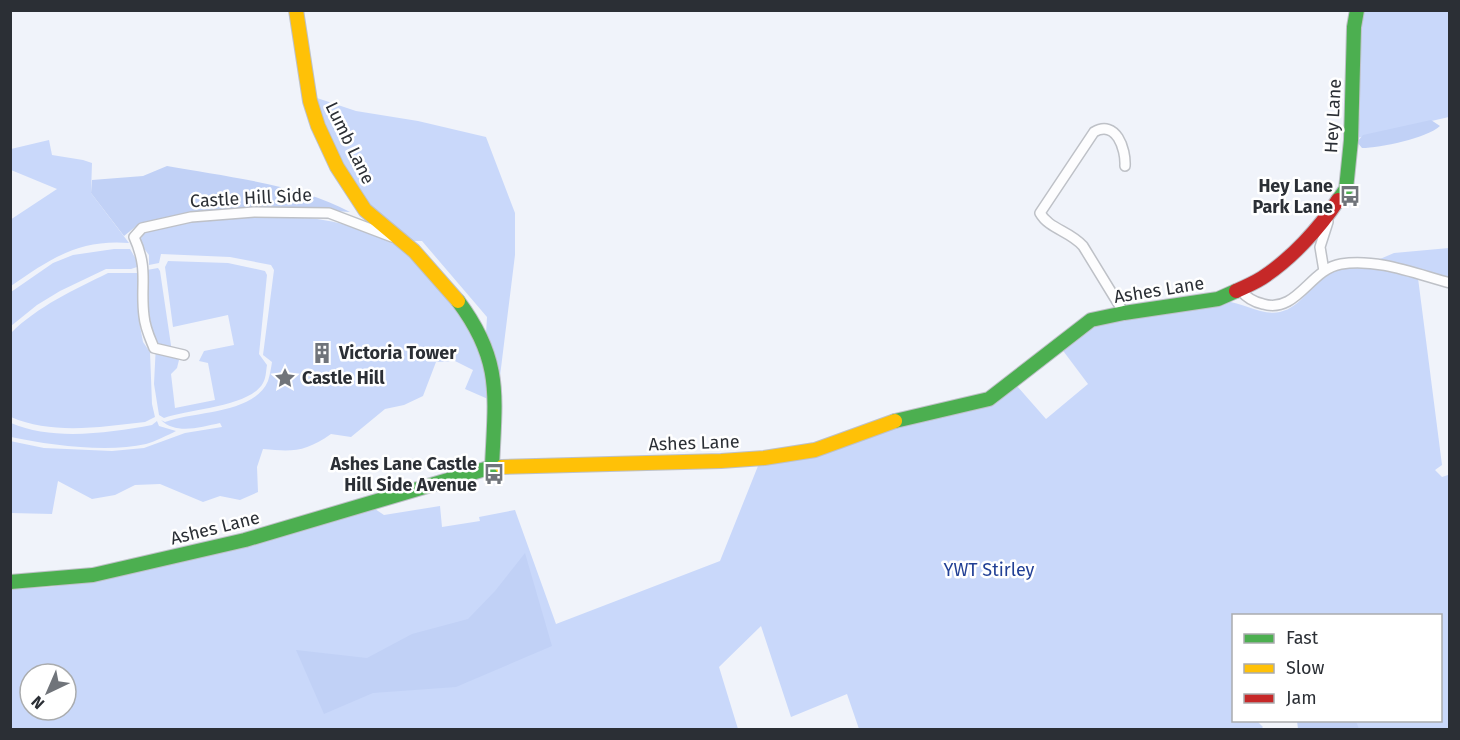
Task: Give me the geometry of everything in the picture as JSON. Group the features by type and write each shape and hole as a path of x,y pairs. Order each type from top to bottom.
{"street":[{"name":"Lumb Lane","path":"296,10 310,103 326,145 359,203 382,226 397,237"},
{"name":"Hey Lane","path":"1327,217 1346,189 1351,140 1354,27 1357,10"},
{"path":"1124,313 1083,246 1074,236 1051,225 1040,213 1094,132 1100,128 1107,128 1116,133 1126,154 1125,166"},
{"name":"Castle Hill Side","path":"184,355 154,348 147,332 144,316 144,268 134,237 142,228 191,217 254,212 329,213 388,237 397,237 433,271 484,339 494,379 492,467"},
{"path":"1324,271 1320,247 1328,222 1327,217"},
{"name":"Ashes Lane","path":"10,582 93,575 245,540 492,467 721,461 764,458 814,450 885,423 990,399 1091,320 1218,299 1240,290 1261,279 1284,261 1327,217"},
{"path":"1240,290 1256,303 1271,307 1286,304 1324,271 1339,264 1362,262 1449,283"}],"green space":[{"path":"1363,11 1449,11 1449,117 1357,138 1360,111 1358,40"},
{"path":"314,97 356,111 418,121 486,137 515,213 515,255 500,376 486,334 487,317 422,241 411,241 372,213 329,138"},
{"path":"49,140 52,155 92,163 91,193 129,243 95,244 66,253 52,259 11,286 10,220 57,189 11,170 11,149"},
{"path":"254,216 302,217 347,225 395,244 406,252 437,284 474,337 486,371 488,399 465,389 473,370 455,361 436,362 423,396 404,405 385,409 351,437 331,434 314,444 298,449 263,449 257,467 258,492 240,500 220,496 203,502 160,484 135,485 115,495 92,499 58,481 52,514 11,513 10,441 44,448 112,451 144,448 185,433 222,427 220,423 181,429 167,425 161,420 165,422 237,406 261,392 268,381 272,362 263,355 274,270 271,265 230,257 161,254 159,263 149,265 149,255 139,242 144,233 191,221"},
{"path":"1449,248 1449,279 1380,259 1394,253"},
{"path":"130,249 140,266 131,269 106,269 60,291 37,305 11,326 11,292 53,263 73,255"},
{"path":"168,261 228,263 265,271 267,275 259,354 267,365 263,383 246,397 164,418 159,415 154,384 156,344 149,315 147,270 158,268 160,271 172,352 179,360 177,368 171,374 175,408 215,400 208,363 199,361 204,351 234,345 228,315 173,327 165,267"},
{"name":"YWT Stirley","path":"1359,266 1383,268 1418,278 1442,465 1435,470 1442,477 1448,475 1449,478 1449,729 1309,729 1309,722 1442,722 1442,614 1232,614 1232,722 1258,722 1263,727 1261,729 859,729 847,694 791,717 761,626 719,667 738,729 11,729 10,589 51,587 199,558 375,509 384,515 440,506 442,527 480,521 479,517 515,510 556,624 720,561 758,466 815,456 874,433 985,407 1017,386 1046,419 1088,384 1061,348 1090,328 1123,318 1225,301 1260,311 1280,312 1300,301 1321,278 1331,271"},
{"path":"108,273 140,273 140,326 143,342 150,352 152,404 155,417 145,422 111,426 60,428 27,423 11,417 11,333 33,315 69,292"},
{"path":"157,421 159,426 176,431 149,443 131,447 78,447 11,437 11,423 44,432 81,434 135,428 152,425"}],"shaded area":[{"path":"1431,120 1440,126 1414,138 1370,148 1362,148 1357,142 1363,135"},
{"path":"167,166 286,188 350,212 260,206 192,213 140,223 124,236 91,193 92,180 143,176"},
{"path":"525,553 552,646 456,687 373,693 324,714 296,650 367,658 412,634 468,619 495,591"},
{"path":"1297,722 1356,722 1359,729 1298,729"}],"traffic: fast":[{"path":"1338,200 1346,189 1351,140 1354,27 1357,10"},
{"path":"895,421 989,399 1091,320 1218,299 1236,291"},
{"path":"458,301 473,322 483,342 493,380 492,467"},
{"path":"10,582 93,575 245,540 492,467 502,467"}],"traffic: slow":[{"path":"296,10 310,101 318,126 337,167 365,210 414,251 458,301"},
{"path":"502,467 764,458 815,450 895,421"}],"traffic: jam":[{"path":"1236,291 1262,278 1294,253 1338,200"}],"place":[{"name":"Hey Lane Park Lane","path":"1350,196"},
{"name":"Victoria Tower","path":"322,353"},
{"name":"Castle Hill","path":"285,378"},
{"name":"Ashes Lane Castle Hill Side Avenue","path":"494,474"}]}
